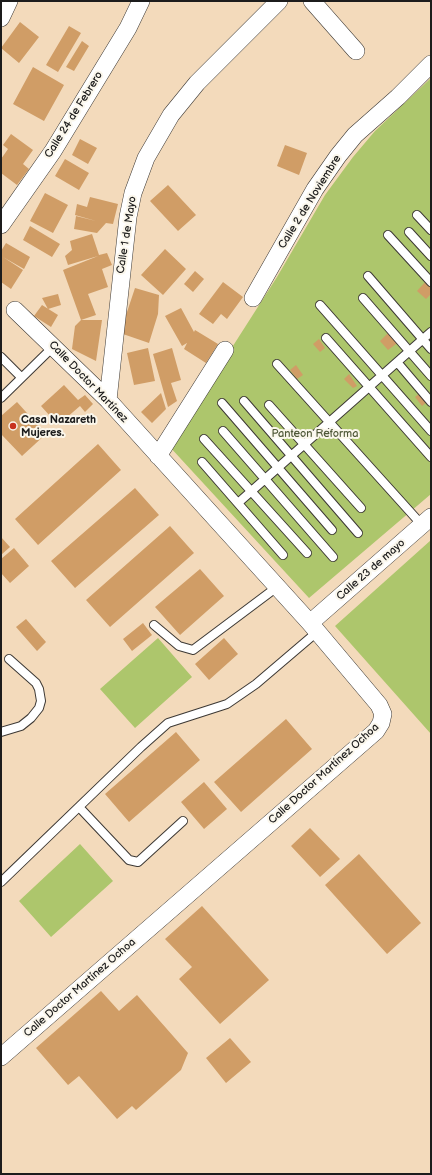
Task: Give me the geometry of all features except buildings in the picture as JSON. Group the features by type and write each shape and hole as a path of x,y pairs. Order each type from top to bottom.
{"street":[{"path":"1,18 9,1"},
{"name":"Calle 24 de Febrero","path":"1,225 53,151 128,28 141,1"},
{"name":"Calle 1 de Mayo","path":"108,400 128,217 134,193 146,158 171,115 197,83 279,1"},
{"path":"312,1 356,51"},
{"name":"Calle 2 de Noviembre","path":"253,298 315,189 338,156 355,135 398,97 431,64"},
{"name":"Calle Doctor Martínez","path":"15,310 54,346 108,400 158,456"},
{"path":"158,456 225,350"},
{"name":"Calle Doctor Martínez Ochoa","path":"1,1057 370,736 381,723 383,714 379,705 314,627 158,456"},
{"name":"Calle 23 de mayo","path":"314,627 428,526"}],"lane":[{"path":"417,215 431,230"},
{"path":"409,232 431,256"},
{"path":"388,235 431,282"},
{"path":"368,276 431,349"},
{"path":"363,298 431,376"},
{"path":"320,305 431,431"},
{"path":"238,503 431,332"},
{"path":"326,338 431,457"},
{"path":"1,398 54,346"},
{"path":"1,356 21,377"},
{"path":"397,362 431,402"},
{"path":"277,364 428,526"},
{"path":"244,401 358,533"},
{"path":"222,403 332,530"},
{"path":"269,405 361,508"},
{"path":"223,431 264,480 333,557"},
{"path":"204,439 252,490 307,553"},
{"path":"202,462 283,555"},
{"path":"154,624 179,646 192,650 277,586"},
{"path":"1,882 168,723 209,712 227,704 256,684 314,627"},
{"path":"1,732 21,726 31,718 39,708 41,701 36,682 9,659"},
{"path":"79,808 129,860 138,862 183,821"}],"green space":[{"name":"Panteon Reforma","path":"431,78 431,494 309,598 169,446 277,277 325,195 353,157 375,131"},
{"path":"431,540 431,734 335,626"},
{"path":"158,638 192,677 135,728 100,689"},
{"path":"80,844 113,881 51,937 19,901"}],"place":[{"name":"Casa Nazareth Mujeres.","path":"13,426"}]}
